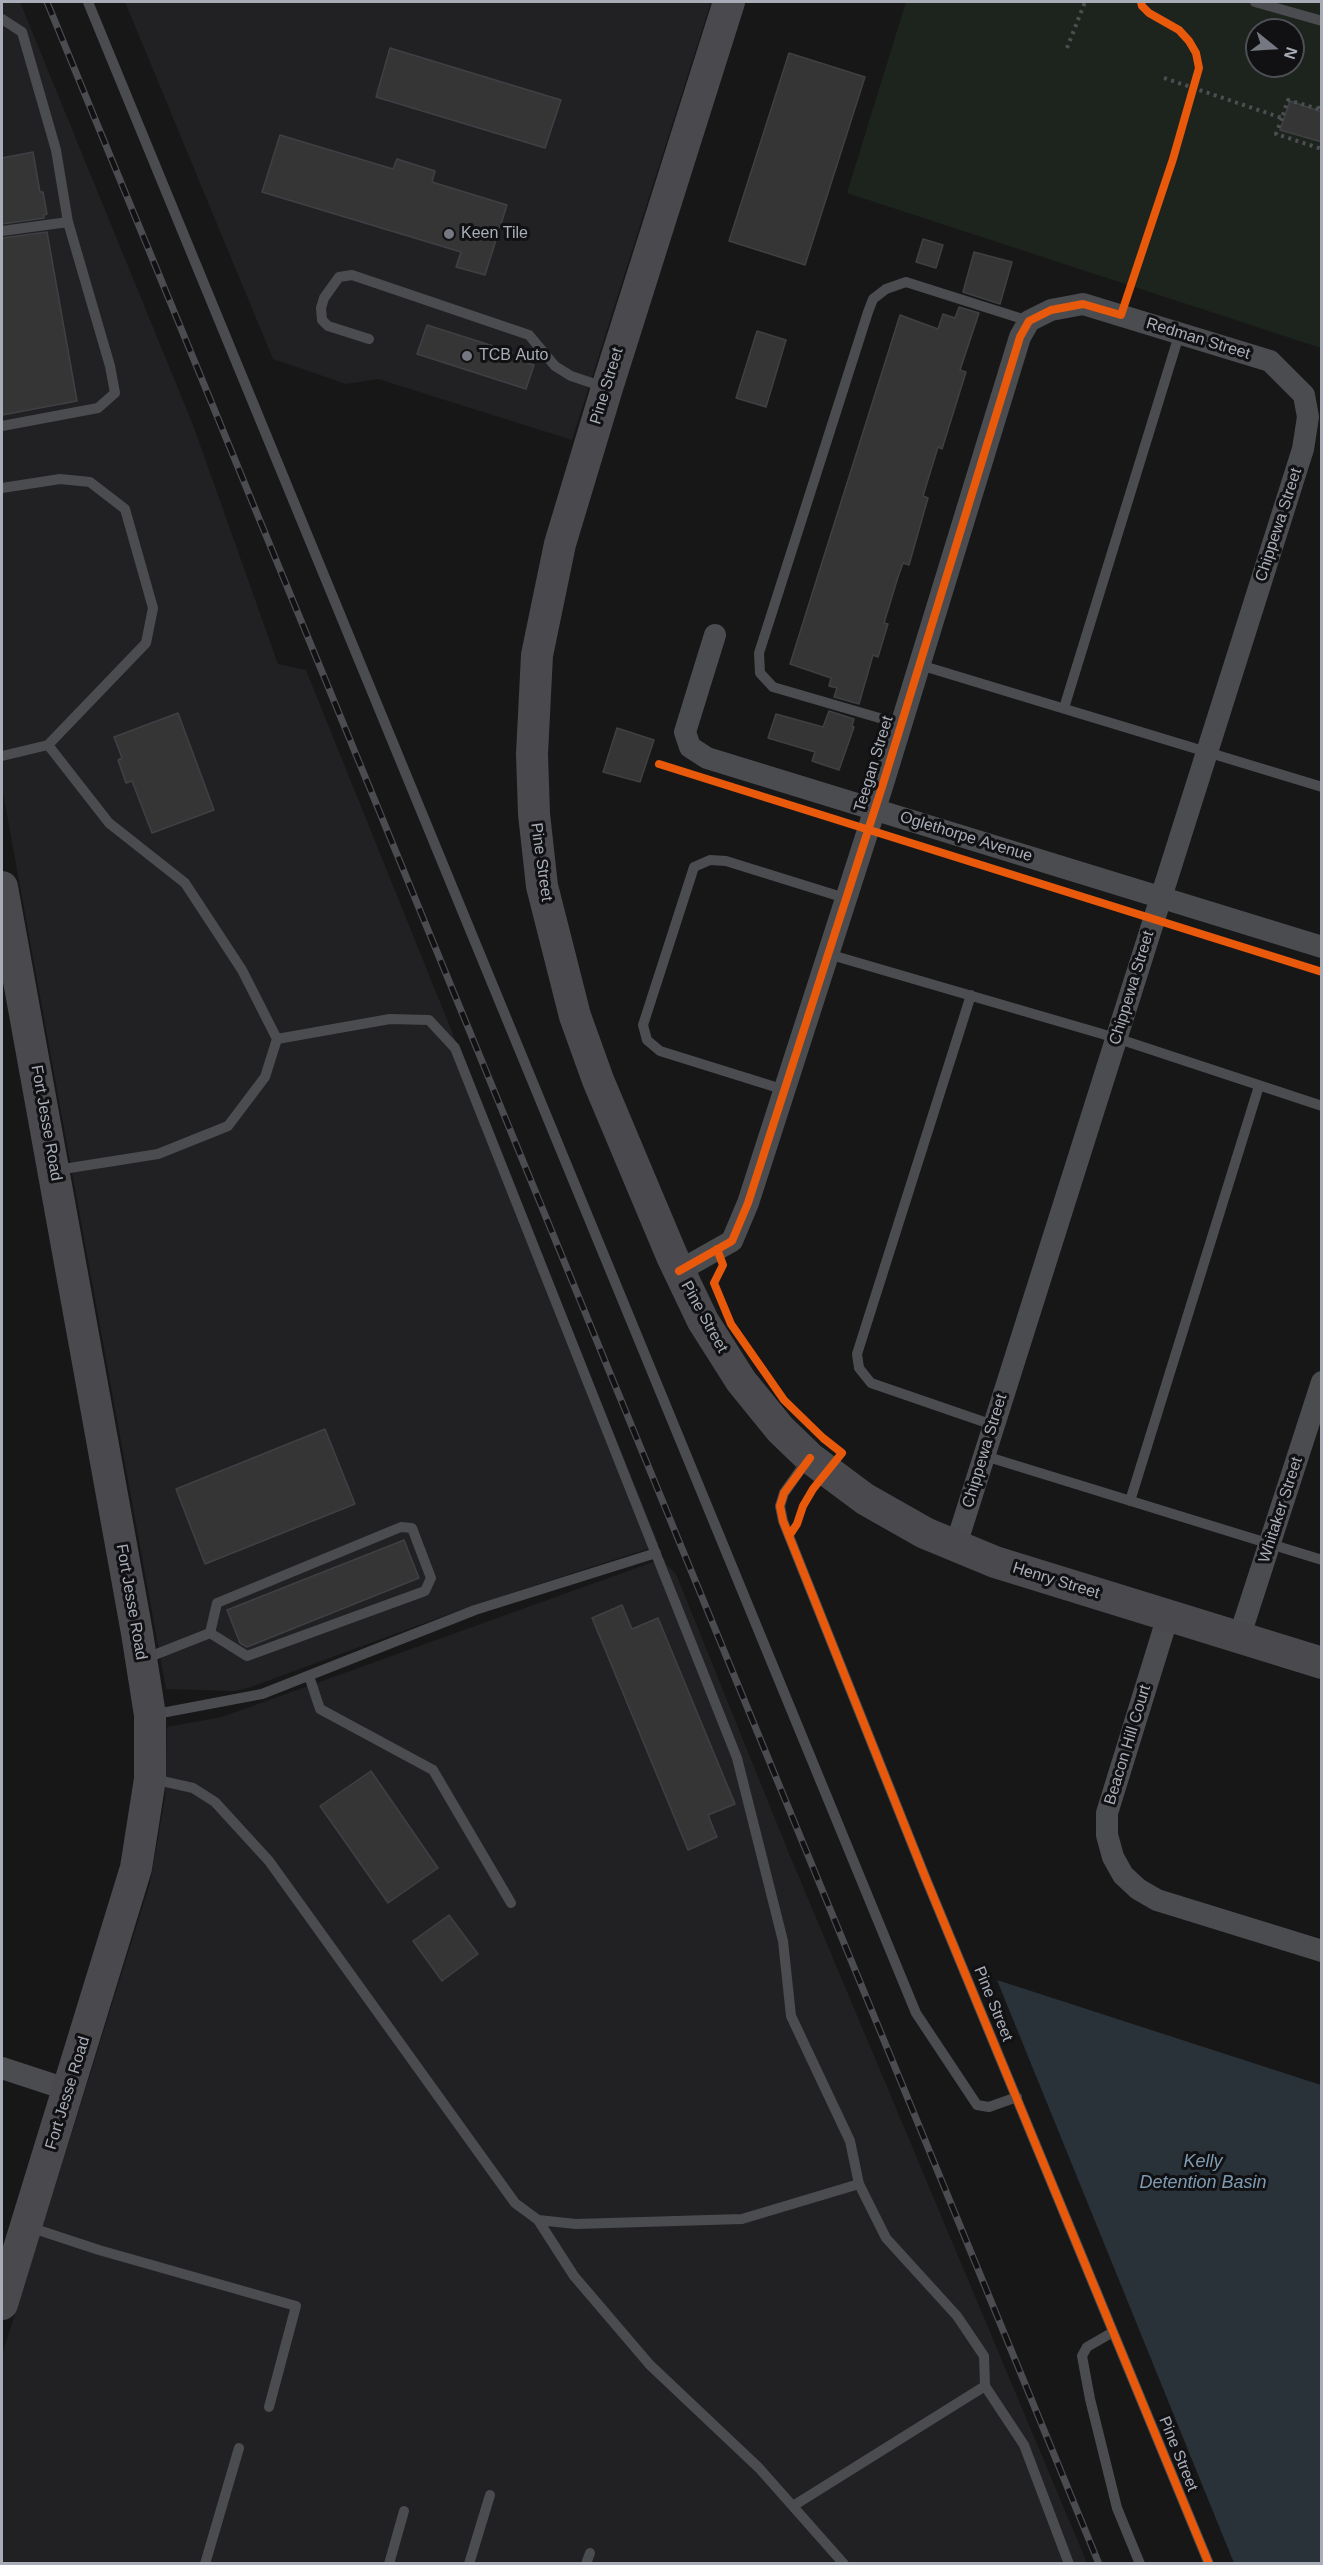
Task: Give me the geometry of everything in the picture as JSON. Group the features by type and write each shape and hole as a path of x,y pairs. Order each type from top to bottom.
{"street":[{"name":"Pine Street","path":"729,2 560,544 537,655 532,754 534,814 542,886 575,1016 598,1080 679,1271 702,1321 741,1381 780,1429 810,1458"},
{"name":"Redman Street","path":"1025,329 1051,310 1083,304 1270,361 1304,394"},
{"name":"Teegan Street","path":"679,1271 732,1241 748,1203 1025,329"},
{"name":"Chippewa Street","path":"956,1545 1303,449 1315,418 1304,394"},
{"name":"Oglethorpe Avenue","path":"715,635 686,726 686,739 690,747 707,758 1322,947"},
{"name":"Fort Jesse Road","path":"2,887 150,1715 150,1779 136,1868 2,2304"},
{"name":"Whitaker Street","path":"1239,1638 1322,1382"},
{"name":"Henry Street","path":"810,1458 865,1499 925,1533 995,1562 1322,1663"},
{"name":"Beacon Hill Court","path":"1168,1616 1107,1813 1107,1835 1113,1857 1123,1875 1138,1889 1157,1900 1322,1951"},
{"path":"2,2068 69,2090"}],"lane":[{"path":"88,2 916,2013 977,2105 989,2107 1017,2097"},
{"path":"1255,2 1322,21"},
{"path":"2,19 22,32 56,150 68,222 110,366 115,393 98,408 2,426"},
{"path":"2,231 68,222"},
{"path":"369,339 328,326 322,320 321,308 324,298 339,278 352,275 529,335 555,366 572,376 607,388"},
{"path":"900,723 773,687 759,673 759,653 873,299 886,289 906,282 1025,329"},
{"path":"1064,708 1180,332"},
{"path":"2,488 60,478 90,482 125,508 153,608 146,643 48,745 2,756"},
{"path":"920,665 1322,787"},
{"path":"48,745 109,823 185,883 242,970 277,1039 265,1077 228,1125 158,1154 54,1171"},
{"path":"785,1090 660,1051 647,1040 643,1025 694,867 710,860 726,861 846,898"},
{"path":"828,954 1116,1038 1322,1106"},
{"path":"971,995 857,1354 860,1368 871,1383 993,1425"},
{"path":"277,1039 390,1019 429,1020 455,1048 737,1758 783,1941 791,2016 850,2141 859,2184 886,2238 957,2316 984,2356 985,2386 1024,2445 1069,2564"},
{"path":"1130,1501 1259,1086"},
{"path":"985,1456 1322,1560"},
{"name":"Pine Street","path":"810,1458 784,1493 780,1506 783,1521 1209,2564"},
{"path":"401,1527 412,1528 431,1578 425,1591 247,1656 210,1633 217,1603 401,1527"},
{"path":"150,1715 262,1694 475,1610 656,1553"},
{"path":"141,1661 210,1633"},
{"path":"309,1676 320,1709 433,1770 512,1903"},
{"path":"150,1779 193,1788 216,1802 269,1861 515,2203 538,2220 574,2276 650,2365 759,2468 844,2564"},
{"path":"538,2220 598,2224 742,2219 859,2184"},
{"path":"26,2226 99,2250 296,2306 268,2407"},
{"path":"1113,2332 1088,2347 1082,2356 1117,2508 1140,2564"},
{"path":"793,2506 985,2386"},
{"path":"204,2564 239,2448"},
{"path":"469,2564 490,2495"},
{"path":"389,2564 404,2511"}],"path":[{"path":"1067,48 1085,2"},
{"path":"1164,78 1282,118"},
{"path":"1322,102 1320,110 1288,100 1276,134 1322,149"}],"shaded area":[{"path":"2,2 20,2 193,425 278,664 306,670 659,1545 460,1610 235,1691 166,1689 2,787"},
{"path":"125,2 711,2 572,440 378,379 346,384 273,359"},
{"path":"906,2 1321,2 1321,348 847,193"},
{"path":"664,1558 676,1574 788,1851 1087,2563 2,2564 2,2355 150,1883 165,1798 167,1727 222,1717"}],"water":[{"name":"Kelly Detention Basin","path":"997,1980 1321,2085 1321,2563 1234,2563"}],"building":[{"path":"390,48 561,100 545,148 376,97"},
{"path":"789,53 865,77 805,265 729,241"},
{"path":"1290,101 1322,112 1322,142 1280,130"},
{"name":"Keen Tile","path":"280,135 393,169 397,159 435,171 432,182 507,205 485,275 456,267 461,252 262,192"},
{"path":"33,152 40,192 43,192 47,214 44,218 2,224 2,158"},
{"path":"47,232 77,401 2,415 2,238"},
{"path":"923,239 943,245 936,268 916,262"},
{"path":"974,252 1012,262 1000,304 963,292"},
{"path":"959,307 979,313 960,370 966,372 942,449 938,447 923,496 928,498 909,565 903,563 884,623 888,624 878,657 873,655 859,704 834,697 837,688 829,686 831,678 790,664 900,315 938,329 943,314 955,318"},
{"name":"TCB Auto","path":"427,325 512,352 511,357 534,365 526,389 417,354"},
{"path":"757,331 786,340 766,407 736,398"},
{"path":"829,711 854,719 852,726 854,727 839,770 812,761 815,752 768,738 776,714 823,727"},
{"path":"178,713 214,810 152,833 132,781 126,783 118,760 122,758 114,737"},
{"path":"617,728 654,740 640,782 603,772"},
{"path":"325,1429 355,1504 205,1564 176,1489"},
{"path":"404,1540 419,1578 247,1647 240,1643 227,1610"},
{"path":"622,1605 632,1629 658,1618 735,1804 708,1815 717,1837 688,1850 592,1618"},
{"path":"371,1771 438,1868 388,1903 320,1806"},
{"path":"449,1915 478,1954 442,1981 413,1941"}],"railway":[{"path":"47,2 1099,2564"}],"cycle path":[{"path":"679,1271 732,1241 748,1203 882,787 1020,337 1029,321 1051,310 1083,304 1121,315 1173,159 1199,68 1196,53 1189,41 1179,30 1149,13 1141,2"},
{"path":"659,764 1322,972"},
{"path":"717,1249 723,1265 714,1283 731,1324 784,1400 842,1453 813,1489 789,1536"},
{"path":"810,1458 784,1493 780,1506 783,1521 926,1879 1209,2564"}],"place":[{"name":"Keen Tile","path":"449,234"},
{"name":"TCB Auto","path":"467,356"}]}
